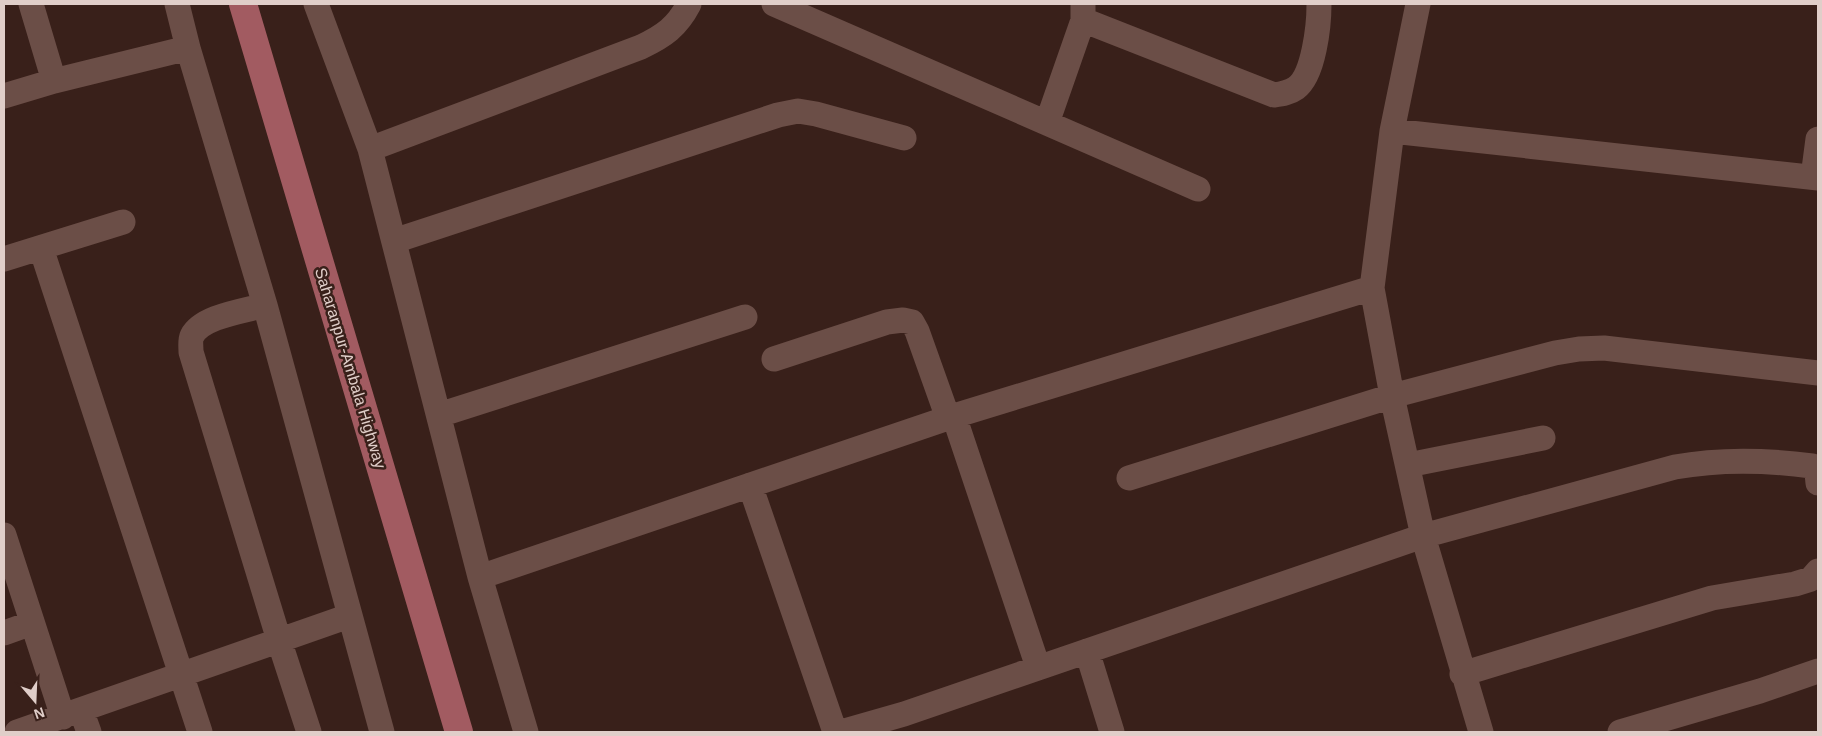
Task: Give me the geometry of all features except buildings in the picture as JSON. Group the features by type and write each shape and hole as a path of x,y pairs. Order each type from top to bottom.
{"main road":[{"name":"Saharanpur-Ambala Highway","path":"243,4 460,732"}],"street":[{"path":"31,4 54,81"},
{"path":"177,4 188,48 264,305 382,732"},
{"path":"316,4 370,149 480,577 526,732"},
{"path":"370,149 661,38 678,22 689,4"},
{"path":"774,4 822,13 1047,123 1198,189"},
{"path":"1047,123 1083,12 1274,94 1286,93 1298,87 1306,74 1315,52 1319,4"},
{"path":"1418,4 1392,131 1372,288 1392,396 1423,536 1462,674 1481,732"},
{"path":"4,96 54,81 188,48"},
{"path":"394,241 778,115 798,111 816,114 904,138"},
{"path":"1392,131 1816,177 1818,139"},
{"path":"4,259 123,222"},
{"path":"41,248 200,732"},
{"path":"480,577 951,417 1372,288"},
{"path":"264,305 212,320 199,327 191,337 190,352 309,732"},
{"path":"439,415 745,317"},
{"path":"774,359 887,322 903,320 912,322 951,417 1038,667"},
{"path":"1129,478 1392,396 1556,353 1579,349 1604,348 1818,373"},
{"path":"1408,466 1543,438"},
{"path":"841,732 906,723 1038,667 1423,536 1675,468 1700,463 1727,462 1812,466 1817,473 1818,483"},
{"path":"750,485 835,732"},
{"path":"5,541 32,623 78,720"},
{"path":"1462,674 1712,598 1795,584 1811,579 1818,571"},
{"path":"17,732 78,720 181,674 349,616"},
{"path":"4,633 32,623"},
{"path":"1087,651 1112,732"},
{"path":"1620,732 1760,691 1818,671"}]}
